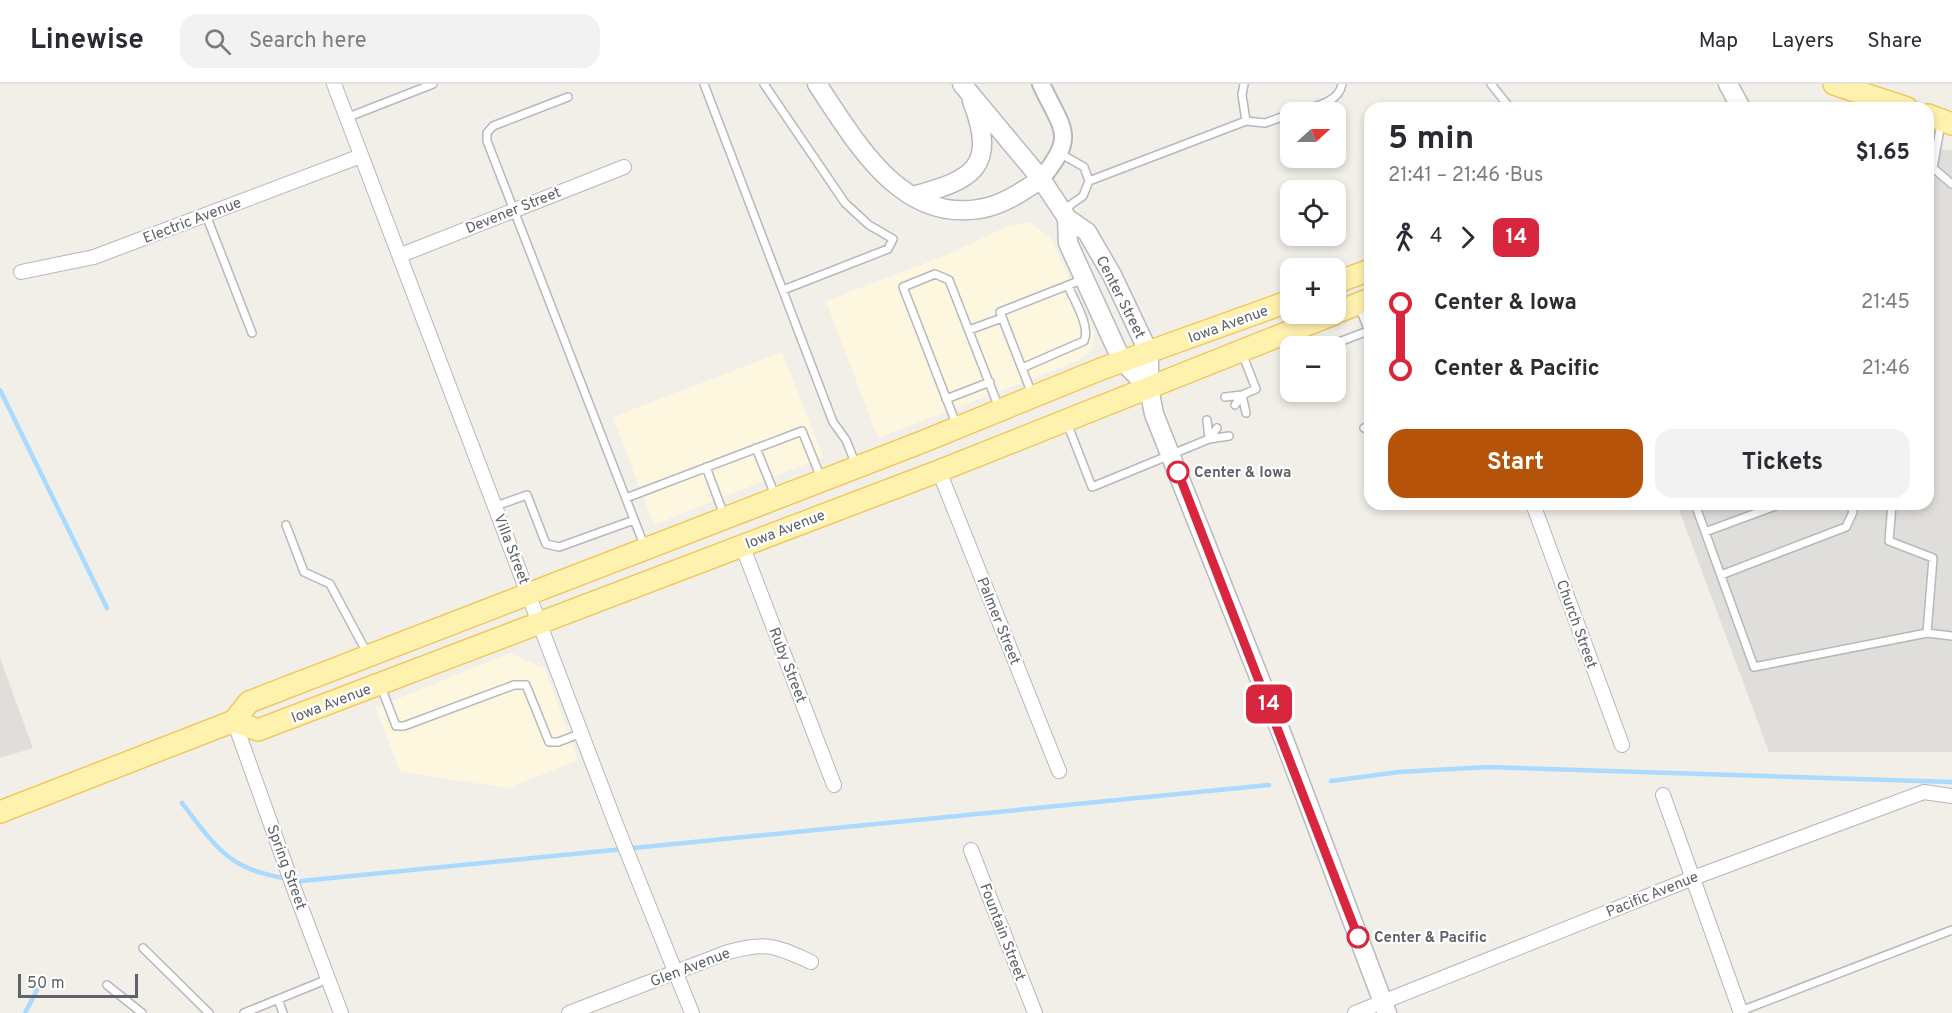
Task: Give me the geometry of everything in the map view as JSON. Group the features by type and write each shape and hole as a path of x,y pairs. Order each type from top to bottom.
{"main road":[{"path":"818,84 877,170 913,196 951,212 980,209 1008,199 1041,179"},
{"path":"1728,84 1738,102"},
{"path":"1834,84 1889,102"},
{"path":"913,196 952,185 974,169 981,155 982,140 979,119 965,88"},
{"name":"Center Street","path":"965,88 1041,179 1064,215 1087,232 1112,275 1149,353 1149,388 1154,414 1385,1008"},
{"name":"Center Street","path":"1064,215 1068,243 1086,278 1122,361 1149,388"},
{"path":"1346,279 1364,272"},
{"name":"Iowa Avenue","path":"1346,308 1364,301"},
{"name":"Iowa Avenue","path":"0,812 234,721 249,702 958,428 1122,361 1280,305"},
{"name":"Iowa Avenue","path":"234,721 258,730 539,621 939,471 1308,324"}],"street":[{"name":"Villa Street","path":"334,84 615,822 692,1013"},
{"path":"1041,84 1064,134 1064,147 1061,154 1041,179"},
{"name":"Electric Avenue","path":"21,272 94,257 361,156"},
{"name":"Devener Street","path":"401,255 624,166"},
{"name":"Palmer Street","path":"939,471 1059,771"},
{"name":"Church Street","path":"1535,510 1622,744"},
{"name":"Ruby Street","path":"742,545 834,785"},
{"name":"Spring Street","path":"234,721 341,1013"},
{"name":"Pacific Avenue","path":"1355,1013 1385,1008 1693,878 1923,792 1952,796"},
{"path":"1663,795 1739,1012"},
{"name":"Fountain Street","path":"971,850 1035,1013"},
{"name":"Glen Avenue","path":"570,1013 752,945 774,945 812,963"}],"lane":[{"path":"346,118 433,84"},
{"path":"704,84 833,422 846,440 857,467"},
{"path":"764,84 845,203 869,225 893,239 888,249 783,290"},
{"path":"1244,84 1242,95 1246,121"},
{"path":"1325,102 1334,99 1341,92 1342,84"},
{"path":"1491,84 1505,102"},
{"path":"568,97 496,124 487,133 513,210 645,548"},
{"path":"1089,181 1246,121 1265,123 1280,118"},
{"path":"1934,156 1937,120"},
{"path":"1061,154 1084,167 1089,181 1083,196 1064,215"},
{"path":"1934,169 1952,184"},
{"path":"207,215 252,333"},
{"path":"958,428 903,287 935,274 949,280 1000,410"},
{"path":"1033,397 1000,312 1086,278"},
{"path":"1022,368 1084,341 1086,335 1084,327 1068,286"},
{"path":"969,330 1002,318"},
{"path":"1346,340 1364,335"},
{"path":"1225,397 1242,395 1256,389 1241,351"},
{"path":"946,399 990,382"},
{"path":"1235,405 1242,395"},
{"path":"1242,395 1246,413"},
{"path":"1207,420 1209,439"},
{"path":"1066,421 1092,487 1209,439 1229,436"},
{"path":"1209,439 1217,428"},
{"path":"626,498 802,431 822,480"},
{"path":"756,448 776,498"},
{"path":"706,467 725,517"},
{"path":"496,506 527,495 546,544 559,547 634,520"},
{"path":"1697,510 1754,667 1927,633 1952,636"},
{"path":"1705,532 1765,510"},
{"path":"1721,575 1846,527 1852,510"},
{"path":"1892,510 1888,541 1932,558 1927,633"},
{"path":"286,525 304,572 330,584 368,655"},
{"path":"380,684 396,726 404,726 514,685 526,685 549,742 558,742 582,733"},
{"path":"1739,1012 1952,930"},
{"path":"143,948 209,1013"},
{"path":"244,1013 328,979"},
{"path":"107,985 142,1013"},
{"path":"278,999 283,1013"}],"shaded area":[{"path":"1934,148 1952,150 1952,752 1769,752 1679,510 1934,510"},
{"path":"1029,222 1050,237 1094,331 1092,349 1080,360 878,438 826,301 954,252 1006,227"},
{"path":"782,352 823,457 654,525 613,417"},
{"path":"510,653 545,669 578,760 508,788 400,772 376,708"},
{"path":"0,658 33,748 0,758"}],"waterway":[{"path":"0,390 107,608"},
{"path":"1331,781 1399,772 1487,767 1952,782"},
{"path":"182,803 208,837 231,858 259,872 301,881 1269,785"},
{"path":"25,1013 39,986"}],"bus line":[{"name":"14","path":"1178,472 1358,937"}],"place":[{"name":"Center & Iowa","path":"1178,472"},
{"name":"Center & Pacific","path":"1358,937"}]}
